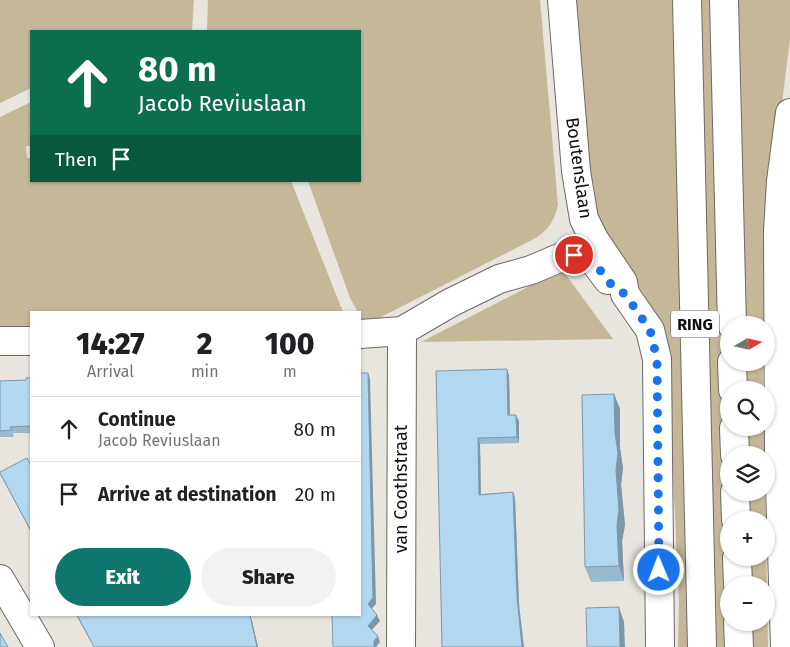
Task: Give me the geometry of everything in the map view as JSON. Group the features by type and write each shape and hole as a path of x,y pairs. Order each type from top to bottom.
{"street":[{"name":"Boutenslaan","path":"562,0 576,171 584,219 594,239 623,282 625,294 650,330 657,359 660,647"},
{"name":"RING","path":"688,0 702,647"},
{"name":"RING","path":"724,0 732,316"},
{"path":"785,647 780,452 778,232 781,181 790,113"},
{"path":"361,334 402,331 450,303 499,279 531,270 564,256 583,256 592,260 614,288 625,294"},
{"name":"van Coothstraat","path":"401,647 402,331"},
{"path":"0,341 30,340"},
{"path":"0,579 40,647"},
{"path":"738,631 739,647"}],"shaded area":[{"path":"0,0 194,0 192,30 30,30 30,88 0,103"},
{"path":"208,0 540,0 558,205 549,226 542,234 532,240 379,318 362,321 361,311 357,311 350,298 308,182 361,182 361,30 207,30"},
{"path":"569,0 677,0 689,647 678,647 679,601 667,347 589,211"},
{"path":"698,0 714,0 721,316 720,371 723,371 723,381 720,381 720,436 724,436 724,446 720,446 720,501 726,501 726,511 720,511 720,566 727,566 727,576 720,576 720,631 729,631 729,647 713,647"},
{"path":"735,0 790,0 790,39 775,160 773,316 742,316"},
{"path":"30,102 30,146 26,146 27,158 30,158 30,182 291,182 343,311 30,311 30,328 0,328 0,117"},
{"path":"563,271 613,339 421,342 553,274"},
{"path":"743,371 763,371 763,381 743,381"},
{"path":"744,436 764,436 765,446 745,446"},
{"path":"746,501 765,501 766,511 746,511"},
{"path":"747,566 766,566 767,576 748,576"},
{"path":"749,631 768,631 768,647 749,647"}],"building":[{"path":"507,369 508,415 516,415 517,437 478,438 479,495 513,492 517,597 522,647 442,647 436,371"},
{"path":"361,373 368,373 373,598 368,604 377,615 368,626 378,636 374,641 374,647 333,647 332,616 361,616"},
{"path":"26,378 30,378 30,426 10,427 12,430 0,431 0,381 26,380"},
{"path":"614,394 615,433 618,453 616,470 619,510 617,526 619,566 585,567 582,395"},
{"path":"27,458 30,464 30,529 0,473"},
{"path":"619,607 620,647 587,647 586,608"},
{"path":"78,616 250,616 257,647 94,647"},
{"path":"0,633 8,647 0,647"}],"route":[{"path":"574,255 592,260 614,288 625,294 650,330 657,359 659,570"}]}
